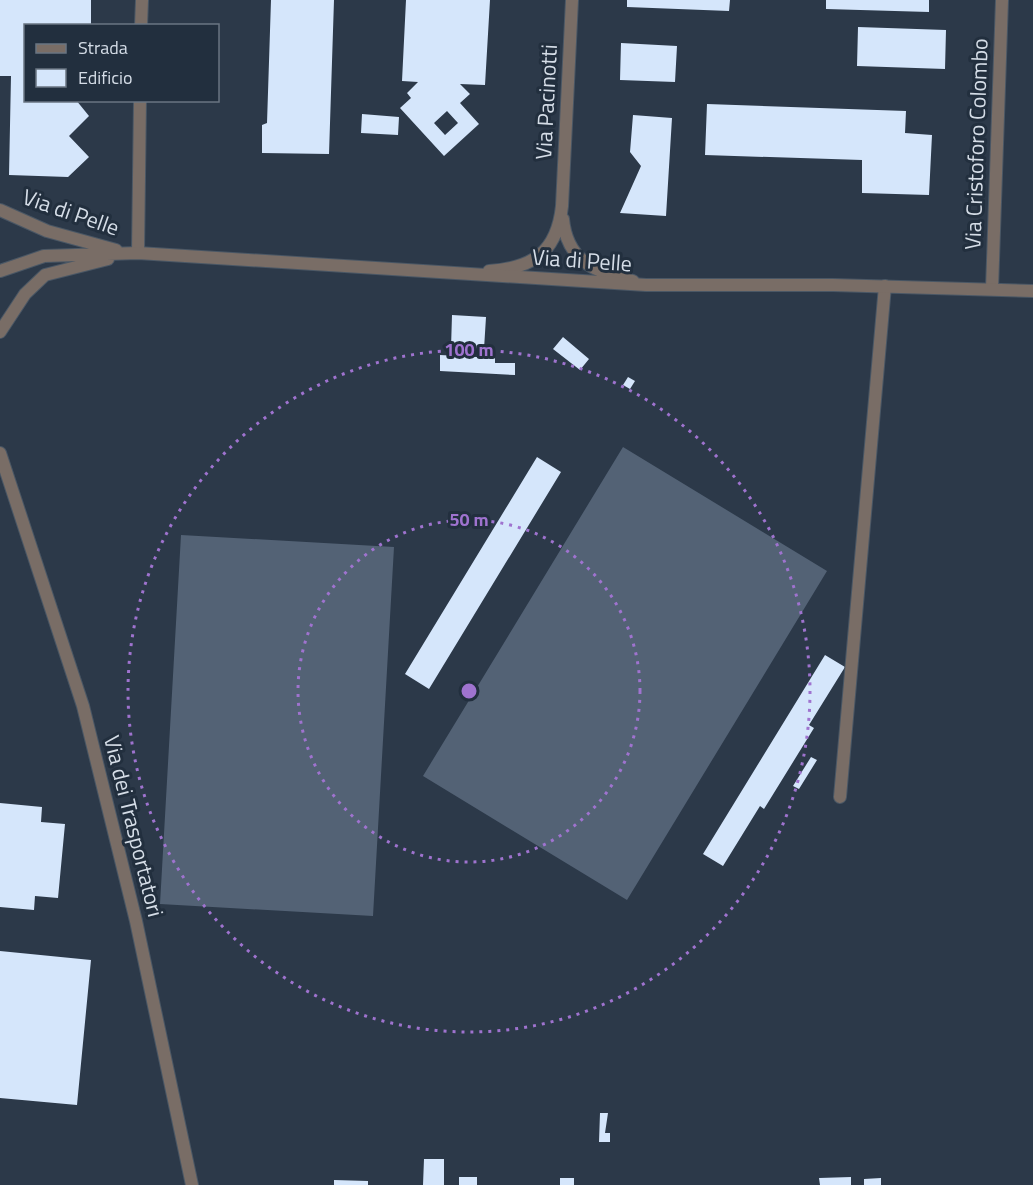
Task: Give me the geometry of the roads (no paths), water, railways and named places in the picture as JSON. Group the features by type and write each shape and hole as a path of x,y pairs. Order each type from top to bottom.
{"street":[{"path":"141,24 142,0"},
{"name":"Via Pacinotti","path":"572,0 562,206 564,233 571,250 581,260 613,276 646,285"},
{"name":"Via Cristoforo Colombo","path":"992,290 1002,0"},
{"path":"0,332 25,294 45,275 133,254 140,102"},
{"name":"Via Pacinotti","path":"461,272 505,270 534,261 552,242 562,206"},
{"name":"Via di Pelle","path":"0,210 46,231 133,254"},
{"name":"Via di Pelle","path":"0,272 44,256 133,254 461,272 646,285 885,286 1033,291"},
{"path":"840,797 885,286"},
{"name":"Via dei Trasportatori","path":"0,453 83,706 136,921 192,1185"},
{"name":"Via dei Trasportatori","path":"0,469 9,484"}]}
